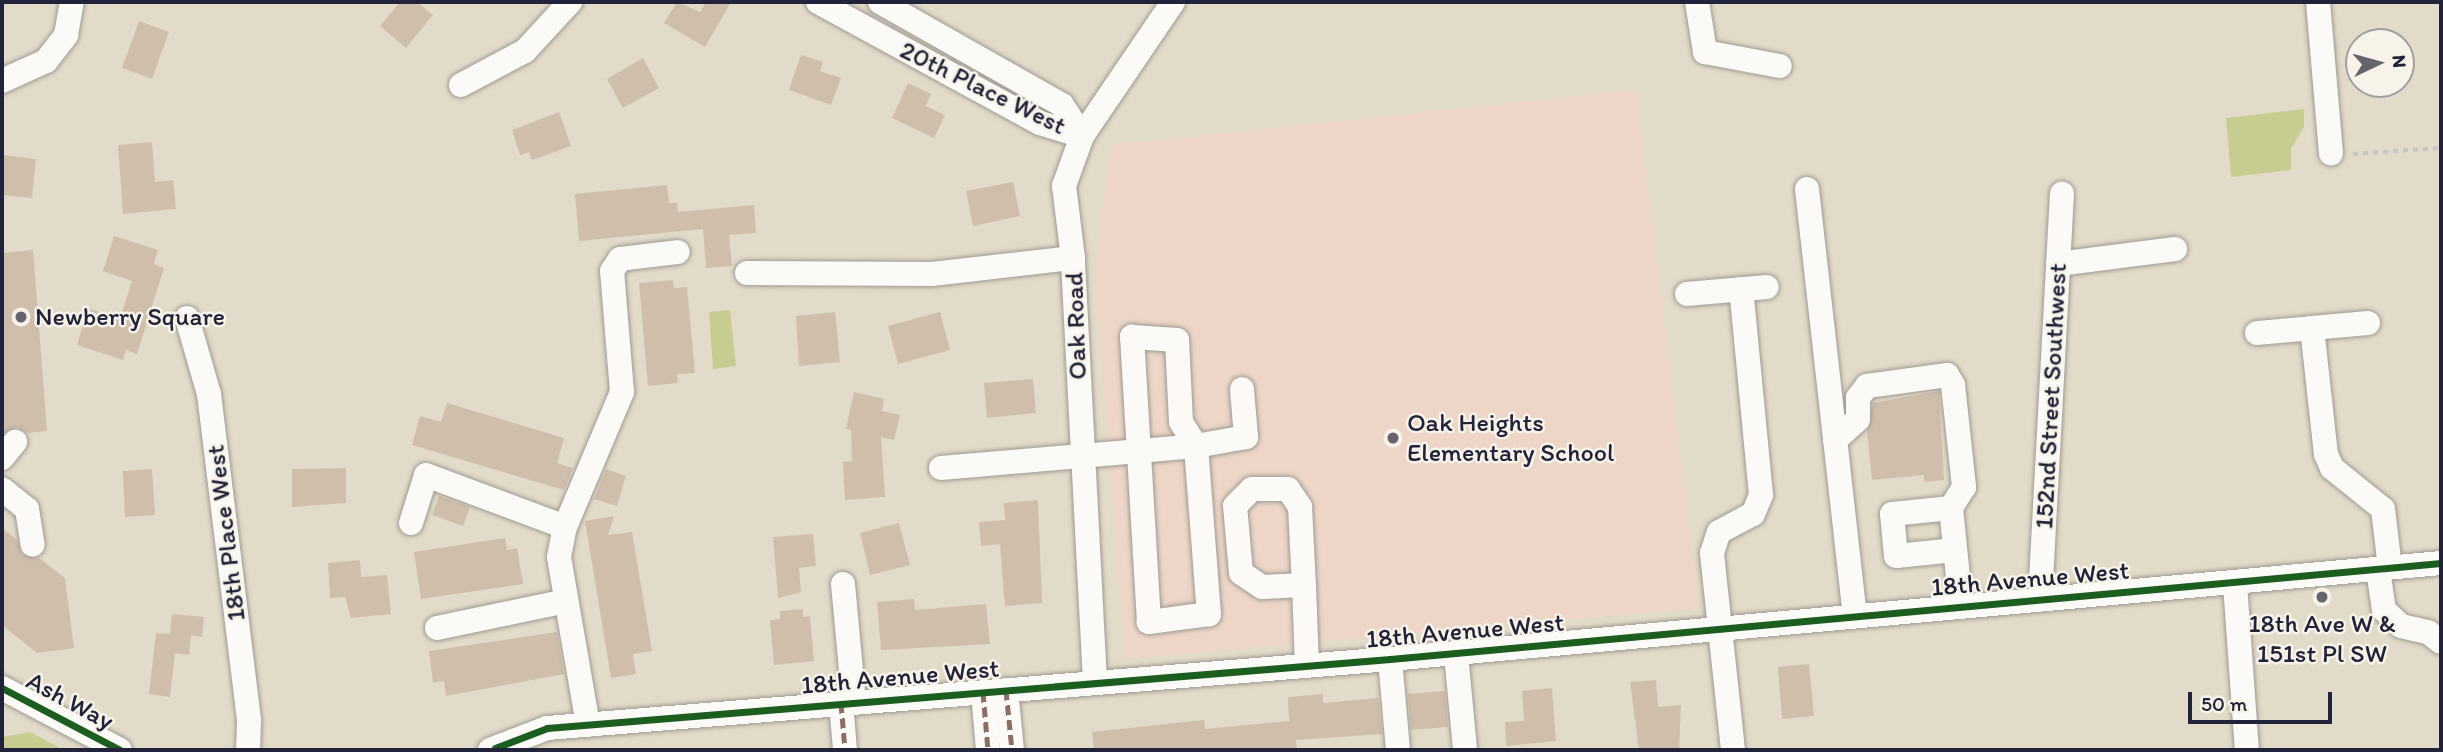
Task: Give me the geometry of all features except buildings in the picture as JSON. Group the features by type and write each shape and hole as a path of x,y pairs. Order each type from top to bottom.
{"street":[{"path":"2,81 46,61 66,35 72,2"},
{"path":"461,85 525,51 570,2"},
{"name":"20th Place West","path":"818,2 1040,123 1082,136"},
{"name":"20th Place West","path":"880,2 1062,105 1082,136"},
{"name":"Oak Road","path":"1095,682 1080,457 1073,258 1064,186 1082,136 1173,2"},
{"path":"1697,2 1705,52 1780,66"},
{"path":"2318,2 2331,153"},
{"path":"1807,189 1855,614"},
{"name":"152nd Street Southwest","path":"2040,599 2062,194"},
{"path":"2059,264 2175,249"},
{"path":"588,725 559,557 565,527 622,392 612,271 620,259 678,252"},
{"path":"747,273 932,274 1073,258"},
{"path":"1687,294 1767,287"},
{"path":"1733,750 1713,540 1728,525 1753,514 1761,495 1741,289"},
{"name":"18th Place West","path":"187,318 209,394 249,722 248,750"},
{"path":"2258,333 2368,323"},
{"path":"2312,328 2326,454 2332,468 2383,509 2384,610 2401,626 2428,632 2441,642"},
{"path":"1132,337 1177,340 1181,422 1196,446 1209,614 1149,622 1132,337"},
{"path":"1835,440 1858,419 1858,398 1867,386 1947,374 1954,385 1964,487 1951,508 1961,606"},
{"path":"941,468 1137,452 1246,437 1242,388"},
{"path":"411,523 426,475 565,527"},
{"path":"2,489 27,509 33,545"},
{"path":"1304,584 1262,587 1241,573 1235,506 1252,489 1288,489 1300,507 1304,584 1307,666"},
{"path":"1951,508 1892,514 1896,556 1955,550"},
{"path":"1204,550 1239,548"},
{"name":"18th Avenue West","path":"493,749 531,732 588,725 1390,659 1721,626 2235,584 2441,563"},
{"path":"843,584 847,703 845,750"},
{"path":"2235,584 2248,750"},
{"path":"437,628 566,601"},
{"path":"1456,653 1465,750"},
{"path":"1390,659 1398,750"},
{"name":"Ash Way","path":"2,689 120,750"},
{"path":"988,750 994,691"},
{"path":"994,691 1012,750"}],"path":[{"path":"2331,153 2441,148"}],"shaded area":[{"name":"Oak Heights Elementary School","path":"1636,90 1699,608 1125,659 1095,269 1111,145"}],"green space":[{"path":"2304,109 2304,127 2291,149 2291,170 2231,177 2226,118"},
{"path":"730,310 736,366 713,369 709,312"},
{"path":"30,732 64,750 2,750 2,737"}],"marked path":[{"path":"1006,690 1012,750"},
{"path":"983,692 988,750"},
{"path":"841,703 845,750"}],"cycle path":[{"path":"495,748 547,728 1390,659 2441,563"},
{"path":"2,688 120,750"}],"place":[{"name":"Newberry Square","path":"21,317"},
{"name":"Oak Heights Elementary School","path":"1393,438"},
{"name":"18th Ave W & 151st Pl SW","path":"2322,597"}]}
